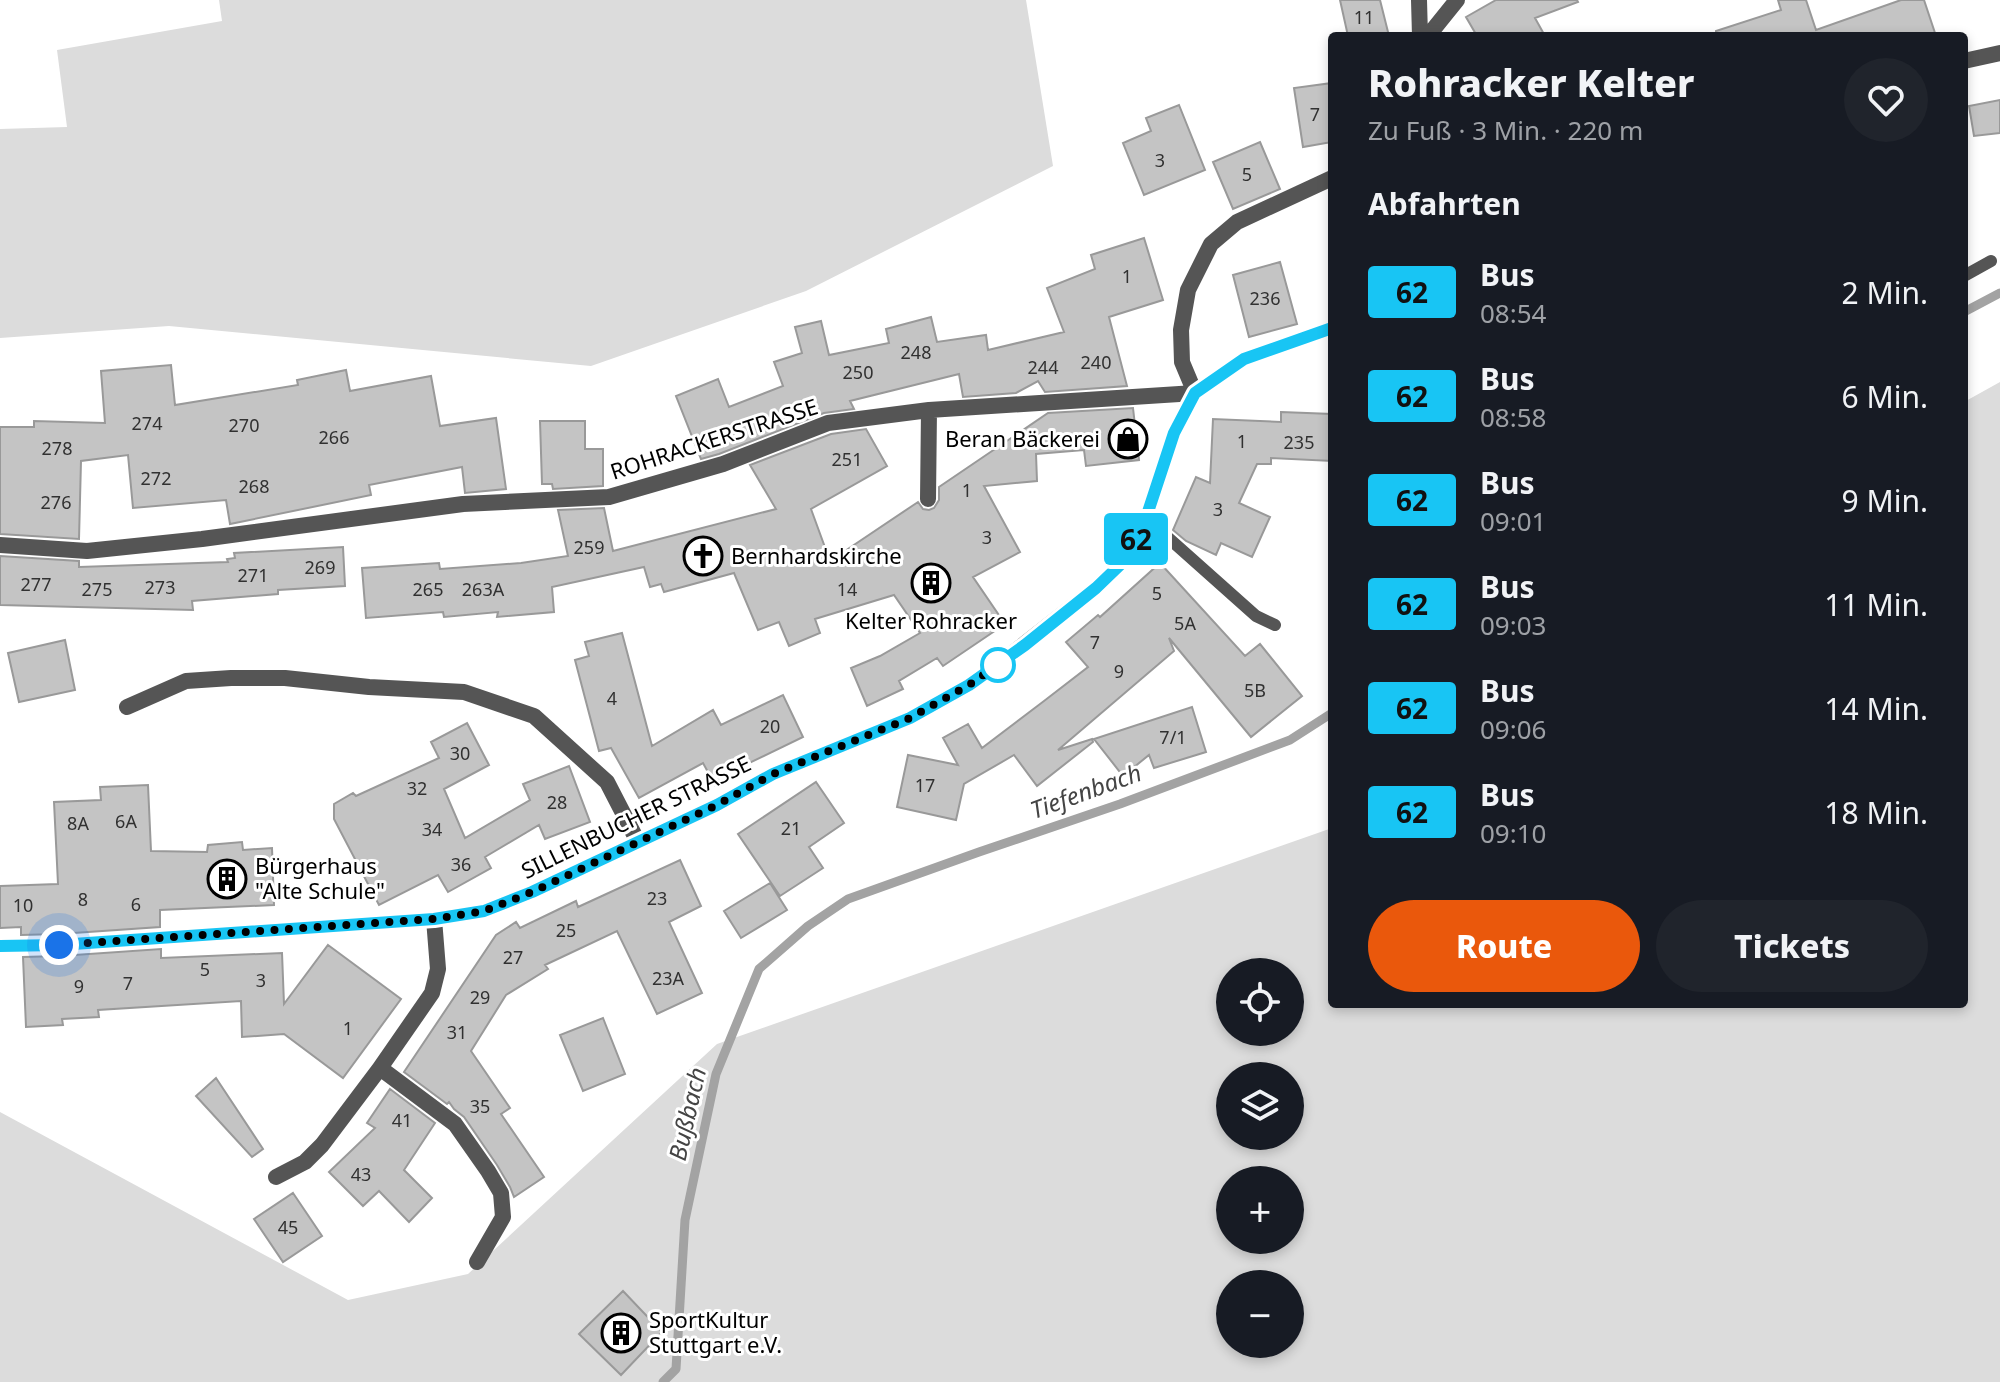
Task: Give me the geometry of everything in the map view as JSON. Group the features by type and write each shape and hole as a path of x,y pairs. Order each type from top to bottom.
{"street":[{"path":"1419,0 1420,32"},
{"path":"1431,32 1457,0"},
{"path":"1968,60 2000,53"},
{"path":"1328,180 1237,222 1211,244 1188,290 1181,330 1182,362 1195,393 1244,359 1328,329"},
{"name":"ROHRACKERSTRASSE","path":"0,545 87,551 463,504 609,497 723,464 828,423 929,410 1195,393"},
{"name":"SILLENBUCHER STRASSE","path":"0,946 59,945 434,919 484,911 532,892 717,805 773,774 910,718 969,685 1025,645 1096,588 1124,561 1146,518 1174,433 1195,393"},
{"path":"928,499 929,410"},
{"path":"127,707 186,681 231,678 285,678 369,687 464,692 534,716 607,782 638,842"},
{"path":"276,1177 305,1162 322,1145 432,993 438,969 434,919"},
{"path":"380,1068 455,1124 501,1193 503,1217 477,1262"}],"lane":[{"path":"1968,274 1991,261"},
{"path":"1146,518 1256,616 1275,625"}],"shaded area":[{"path":"219,0 1026,0 1053,166 806,291 591,366 169,326 0,338 0,129 67,127 57,50 222,21"},
{"path":"2000,382 2000,1382 0,1382 0,1112 348,1300 468,1274 717,1044 1328,829 1328,1008 1968,1008 1968,400"}],"building":[{"path":"1340,0 1380,0 1388,32 1347,32"},
{"path":"1496,0 1578,2 1535,18 1543,32 1475,32 1466,17"},
{"path":"1778,0 1806,0 1816,30 1901,0 1924,0 1935,32 1716,32 1781,10"},
{"path":"1328,84 1328,143 1303,147 1294,88"},
{"path":"2000,100 2000,133 1974,136 1969,106"},
{"path":"1179,105 1205,170 1144,195 1123,143 1151,131 1146,118"},
{"path":"1260,142 1280,189 1233,209 1213,162"},
{"path":"1144,238 1163,300 1109,317 1127,386 1045,392 1038,381 1016,393 963,397 959,374 850,401 854,409 824,413 701,459 676,396 718,379 729,407 783,386 774,362 802,353 795,327 821,321 829,355 889,343 886,329 931,317 937,342 986,335 988,350 1064,332 1047,288 1095,269 1091,255"},
{"path":"1280,262 1297,324 1249,337 1233,275"},
{"path":"171,365 175,405 298,385 297,380 346,370 350,391 431,376 440,426 496,418 506,489 465,493 462,467 369,485 371,495 230,524 226,500 133,508 128,455 81,461 79,539 0,534 0,427 34,427 34,421 105,423 101,371"},
{"path":"1133,408 1139,460 1086,466 1084,450 1036,454 1037,481 984,486 1020,552 973,577 1005,624 943,666 937,658 899,681 903,689 867,706 851,668 880,656 920,633 894,595 815,619 820,633 789,646 779,622 758,630 734,573 664,592 661,584 650,587 644,567 552,587 554,612 497,617 498,612 444,617 443,612 366,618 362,568 439,563 440,569 568,556 558,510 604,508 613,551 776,509 750,465 831,434 866,429 887,466 811,509 830,561 918,502 923,509 934,508 939,500 939,487 1048,413"},
{"path":"1281,412 1328,414 1328,461 1271,458 1271,464 1257,464 1239,503 1270,517 1252,557 1221,543 1216,555 1186,541 1173,530 1196,477 1210,483 1213,419 1281,422"},
{"path":"540,421 585,421 585,449 603,449 603,486 553,489 552,484 542,484"},
{"path":"343,547 345,586 278,590 278,594 192,601 193,610 0,605 0,556 79,561 79,567 228,562 227,559 235,558 234,553"},
{"path":"1160,563 1245,656 1260,644 1302,696 1251,737 1169,638 1174,651 1058,750 1092,739 1093,742 1037,786 1014,755 964,784 956,820 897,807 908,755 958,765 943,738 968,724 982,748 1044,701 1088,667 1066,642 1098,615 1100,617"},
{"path":"622,633 652,746 713,710 721,725 783,695 803,737 745,765 715,785 703,763 639,798 611,748 599,751 575,660 589,656 585,642"},
{"path":"65,640 75,690 19,702 8,653"},
{"path":"1192,707 1206,752 1154,768 1149,755 1123,776 1094,739"},
{"path":"467,723 489,765 444,789 465,838 530,800 523,784 569,766 590,822 545,839 539,825 485,857 491,868 448,892 438,875 379,905 334,819 334,804 353,793 356,796 439,758 431,742"},
{"path":"816,782 844,823 809,847 823,868 780,896 738,834"},
{"path":"148,785 151,851 207,852 208,845 242,842 243,850 272,848 274,905 160,910 160,927 21,935 21,927 0,928 0,886 58,884 54,802 101,800 100,787"},
{"path":"680,860 701,906 669,922 702,993 657,1014 617,931 545,965 548,969 506,995 471,1051 510,1108 501,1114 544,1177 514,1197 497,1165 464,1117 449,1102 447,1104 404,1072 496,935 516,922 520,928 576,901 578,907"},
{"path":"770,883 787,910 741,938 724,911"},
{"path":"328,945 401,999 343,1078 284,1034 242,1037 241,1001 98,1010 99,1017 62,1019 63,1025 26,1027 23,957 161,949 161,958 282,953 284,1004"},
{"path":"603,1018 625,1074 583,1091 560,1035"},
{"path":"216,1078 263,1149 252,1157 196,1096"},
{"path":"390,1089 435,1123 404,1170 432,1198 409,1222 379,1191 363,1206 329,1172 375,1128 367,1123"},
{"path":"293,1193 322,1236 283,1262 254,1219"},
{"name":"SportKultur Stuttgart e.V.","path":"623,1291 662,1332 621,1375 579,1334"}],"waterway":[{"name":"Tiefenbach","path":"1968,310 2000,293"},
{"name":"Bußbach","path":"663,1382 676,1369 685,1220 716,1074 759,969 808,926 848,899 1120,804 1290,740 1328,716"}],"bus line":[{"name":"62","path":"0,946 59,945 434,919 484,911 612,855 717,805 773,774 910,718 969,685 1025,645 1096,588 1124,561 1146,518 1174,433 1195,393 1244,359 1328,329"}],"place":[{"name":"Beran Bäckerei","path":"1128,439"},
{"name":"Bernhardskirche","path":"703,556"},
{"name":"Kelter Rohracker","path":"931,583"},
{"name":"Bürgerhaus \"Alte Schule\"","path":"227,879"},
{"name":"SportKultur Stuttgart e.V.","path":"621,1333"}],"route":[{"path":"59,945 434,919 484,911 612,855 717,805 773,774 910,718 998,665"}]}
